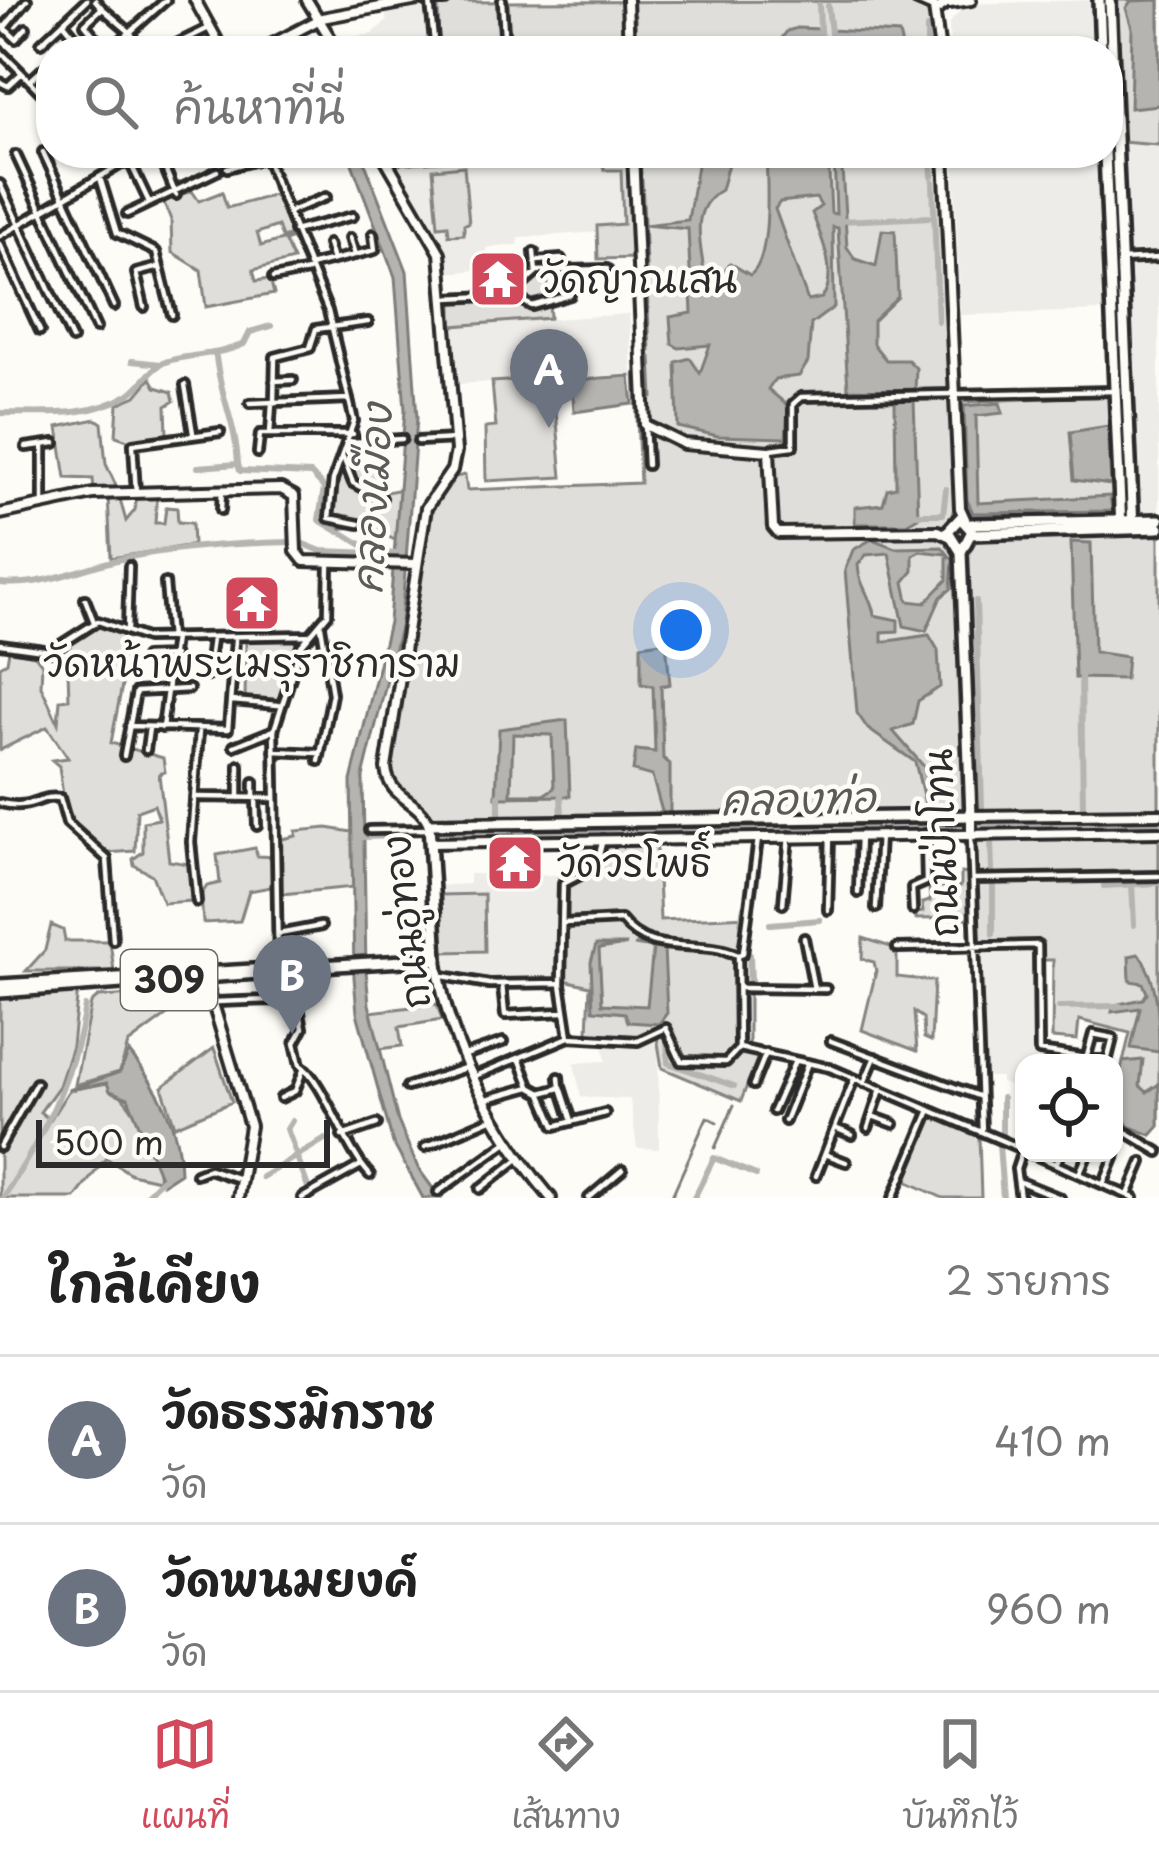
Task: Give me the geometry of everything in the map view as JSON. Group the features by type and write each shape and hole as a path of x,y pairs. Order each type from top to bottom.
{"main road":[{"path":"1099,0 1100,36"},
{"path":"1110,0 1111,36"},
{"path":"1109,168 1127,525"},
{"path":"1110,168 1121,260 1120,369 1115,392 1122,422"},
{"path":"958,528 1159,524"},
{"name":"ถนนป่าโทน","path":"958,528 971,818"},
{"path":"429,826 971,818"},
{"name":"ถนนอู่ทอง","path":"429,826 437,959"},
{"name":"309","path":"204,974 278,965 437,959"},
{"name":"309","path":"0,988 342,964"}],"street":[{"path":"26,28 16,40 2,26 27,0"},
{"path":"48,36 91,0 132,36"},
{"path":"127,36 166,0"},
{"path":"196,0 217,36"},
{"path":"307,0 331,36"},
{"path":"285,36 322,18 445,0"},
{"path":"502,0 504,36"},
{"path":"627,0 628,36"},
{"path":"939,36 935,3 971,0"},
{"path":"429,2 433,36"},
{"path":"95,36 85,24 102,8"},
{"path":"63,22 75,36"},
{"path":"192,36 212,26"},
{"path":"0,51 36,87"},
{"path":"0,82 8,86 22,73"},
{"path":"30,80 36,75"},
{"path":"16,154 95,328"},
{"path":"51,168 114,306"},
{"path":"40,332 0,240 119,168"},
{"path":"130,168 148,202"},
{"path":"165,168 176,194"},
{"path":"270,168 332,327 349,399 352,438 333,480 330,521 359,524"},
{"name":"ถนนอู่ทอง","path":"391,168 434,240 445,298 456,439 452,470 426,508 414,564 386,768 393,791 420,810 429,826"},
{"path":"634,168 647,465"},
{"name":"ถนนป่าโทน","path":"945,168 958,528"},
{"path":"127,214 136,214 137,205 176,194 217,171"},
{"path":"101,181 114,230 154,248 172,315"},
{"path":"0,184 72,339"},
{"path":"288,212 326,197"},
{"path":"294,231 353,216"},
{"path":"273,278 376,249 373,234"},
{"path":"350,238 355,255"},
{"path":"328,244 333,260"},
{"path":"511,296 536,271 534,252"},
{"path":"1121,260 1159,258"},
{"path":"537,261 561,259"},
{"path":"144,307 136,273 160,267"},
{"path":"536,271 607,268"},
{"path":"445,298 511,296 532,306 545,298 570,296"},
{"path":"270,434 274,356 310,348 316,329 368,322"},
{"path":"274,380 293,380"},
{"path":"185,386 194,436"},
{"path":"644,424 684,444 767,449 793,446 794,404 801,397 1115,392"},
{"path":"250,403 349,399"},
{"path":"644,407 662,433"},
{"path":"136,493 134,444 220,432"},
{"path":"258,453 260,434 402,439"},
{"path":"418,441 456,439"},
{"path":"26,447 55,443"},
{"path":"43,445 44,502"},
{"path":"767,449 773,527 778,533 958,528"},
{"path":"342,459 353,483 382,497"},
{"path":"221,510 222,490"},
{"path":"0,514 44,502 136,493 288,490 294,496 298,556 329,564 414,564"},
{"path":"278,965 274,730 278,705 310,635 328,614 329,564"},
{"path":"127,631 129,566"},
{"path":"162,729 174,656 165,584"},
{"path":"86,599 94,622"},
{"path":"0,644 51,651 94,622 172,638 310,635"},
{"path":"274,751 319,757 332,694 320,624"},
{"path":"207,676 212,639"},
{"path":"129,726 228,729 235,640"},
{"path":"145,657 174,656"},
{"path":"124,756 136,692 189,689"},
{"path":"232,701 278,705"},
{"path":"146,750 149,728"},
{"path":"234,746 274,730"},
{"path":"197,902 191,867 199,731"},
{"path":"238,797 239,765"},
{"path":"254,782 257,826"},
{"path":"0,803 27,808 46,797 60,798 67,823 107,859 113,940"},
{"path":"194,797 275,798"},
{"path":"971,818 1159,814"},
{"path":"1034,817 1034,832"},
{"name":"ถนนป่าโทน","path":"971,818 982,1132"},
{"path":"368,830 429,826"},
{"path":"430,842 1159,832"},
{"path":"914,910 912,888 926,882 926,834"},
{"path":"858,893 860,835"},
{"path":"876,908 880,835"},
{"path":"783,904 789,836"},
{"path":"828,910 830,836"},
{"path":"738,955 744,950 758,837"},
{"path":"569,1037 561,983 564,881 596,868 603,839"},
{"path":"973,879 1159,876"},
{"path":"564,923 621,920 637,937 685,949 720,947 738,955"},
{"path":"277,934 321,926"},
{"path":"804,938 814,989"},
{"path":"896,947 1038,944 1040,1054"},
{"path":"407,1087 519,1058 569,1037 638,1042 666,1028 681,1061 726,1061 739,1048 738,955"},
{"name":"ถนนอู่ทอง","path":"437,959 448,1023 496,1117 551,1198"},
{"path":"292,971 303,1028 295,1046 304,1068 316,1077 342,1136 370,1175"},
{"path":"204,974 250,1126 238,1198"},
{"path":"440,976 502,985 561,983"},
{"path":"502,985 505,1015 563,1012"},
{"path":"741,988 826,989"},
{"path":"211,1003 274,1000 298,1005"},
{"path":"1087,1054 1092,1034 1113,1038 1109,1054"},
{"path":"831,1041 980,1097"},
{"path":"465,1055 503,1042"},
{"path":"739,1048 854,1078 1015,1146"},
{"path":"1039,1051 1067,1054"},
{"path":"754,1085 766,1053"},
{"path":"864,1083 875,1057"},
{"path":"519,1058 530,1087 541,1093 555,1126 605,1114"},
{"path":"773,1112 796,1060"},
{"path":"785,1121 808,1063"},
{"path":"281,1099 295,1091 304,1068"},
{"path":"559,1077 572,1121"},
{"path":"816,1176 854,1078"},
{"path":"0,1147 36,1083"},
{"path":"487,1099 530,1087"},
{"path":"541,1093 561,1087"},
{"path":"868,1128 881,1090"},
{"path":"893,1198 930,1110"},
{"path":"872,1115 894,1124"},
{"path":"425,1147 496,1117"},
{"path":"342,1136 377,1124"},
{"path":"835,1128 852,1135"},
{"path":"1123,1130 1159,1152"},
{"path":"439,1192 510,1140"},
{"path":"825,1154 846,1162"},
{"path":"480,1190 521,1157"},
{"path":"1020,1198 1018,1181 1025,1162"},
{"path":"1051,1162 1131,1197 1142,1162"},
{"path":"1079,1174 1084,1162"},
{"path":"1103,1185 1113,1162"},
{"path":"302,1198 361,1165"},
{"path":"196,1174 209,1169 242,1180"},
{"path":"589,1198 622,1170"},
{"path":"1018,1181 1060,1198"}],"shaded area":[{"path":"1092,0 1093,36 949,36 949,24 965,4"},
{"path":"1116,0 1159,0 1159,145 1123,142 1123,36 1118,36"},
{"path":"1159,0 1159,105 1130,108 1132,28 1126,8 1131,1"},
{"path":"911,1 931,14 933,36 439,36 438,7 444,2"},
{"path":"426,6 427,36 361,36 372,34 387,21 385,10"},
{"path":"820,29 822,36 784,36 787,31"},
{"path":"831,30 899,36 831,36"},
{"path":"1123,142 1159,145 1159,256 1127,257"},
{"path":"354,168 367,168 407,271 417,418 401,623 363,777 366,971 369,1004 398,1121 418,1168 440,1198 423,1198 393,1143 357,1013 354,977 351,781 389,622 405,410 395,277"},
{"path":"397,168 621,168 623,225 598,226 597,232 519,238 518,245 486,248 487,269 448,273 440,238"},
{"path":"464,168 469,223 464,224 464,234 449,235 448,225 438,226 433,169"},
{"path":"604,168 941,168 954,508 946,536 965,543 981,538 1159,533 1159,1126 1151,1135 1128,1126 1123,1117 1123,1062 1130,1033 1079,1020 1077,1040 1052,1038 1053,960 1041,960 1041,941 977,942 973,831 656,836 660,920 749,916 749,1045 761,1049 741,1101 662,1068 656,1030 636,1038 588,1033 590,986 560,979 559,875 588,866 599,838 433,841 431,818 396,790 388,768 427,511 450,478 465,475 467,490 640,483 635,373 643,373 638,258 598,259 597,226 623,224 621,170"},
{"path":"697,168 727,168 721,190 700,217 705,278 714,285 730,263 750,275 765,237 766,168 829,168 831,213 836,214 834,168 842,168 847,247 855,259 876,266 882,230 895,231 898,297 873,321 873,344 886,360 908,360 916,368 915,391 848,389 838,228 833,227 834,307 811,324 808,362 799,376 775,379 768,389 788,406 786,438 718,436 678,427 676,362 690,358 700,373 710,345 679,348 672,344 670,317 692,313 688,229 644,225 688,220","holes":["816,198 821,206 812,213 827,256 829,278 822,298 808,301 775,209 780,202"]},
{"path":"955,168 1100,168 1106,311 960,315"},
{"path":"192,191 199,201 222,192 227,208 278,194 292,235 282,238 278,226 257,233 261,246 293,237 285,242 293,260 253,270 256,281 270,279 274,294 206,307 201,270 172,252 171,220 163,200"},
{"path":"1159,261 1159,512 1138,513 1128,263"},
{"path":"540,271 547,271 550,318 452,326 452,300 511,298"},
{"path":"629,314 632,374 457,384 452,326"},
{"path":"630,376 633,404 574,412 572,380"},
{"path":"151,378 156,387 172,392 174,401 166,406 167,435 130,441 116,436 118,404 136,396"},
{"path":"553,378 562,477 486,481 485,428 496,427 492,382"},
{"path":"1110,395 1115,515 972,516 965,502 960,402"},
{"path":"914,399 918,517 906,524 855,524 855,507 883,504 887,489 896,487 895,401"},
{"path":"1000,403 1003,413 976,416 978,503 1110,496 1112,511 973,513 967,500 964,406"},
{"path":"96,419 102,423 106,464 118,490 94,491 93,479 66,478 58,427"},
{"path":"1108,426 1111,485 1074,480 1070,432"},
{"path":"354,461 355,467 382,469 381,493 402,489 397,541 366,526 337,529 322,521 328,484 344,462"},
{"path":"136,495 157,495 155,523 164,523 166,507 177,508 178,522 192,523 193,545 111,558 108,496 119,496 126,521 135,510"},
{"path":"872,539 895,548 942,547 953,560 951,589 941,597 926,631 904,626 889,553 866,555 858,565 874,615 898,620 898,631 882,632 882,642 929,635 938,650 940,687 918,701 913,724 893,731 926,769 933,816 928,816 915,762 868,729 857,713 845,570 853,550","holes":["920,551 947,554 947,580 925,603 908,601 904,582 913,571 913,555"]},
{"path":"1071,542 1091,543 1094,652 1127,657 1125,679 1075,678"},
{"path":"97,622 125,633 127,659 111,743 163,758 165,772 159,774 169,861 189,864 191,901 163,903 152,875 134,865 133,859 143,852 143,822 159,819 154,805 137,811 135,851 106,853 66,818 59,766 52,760 68,758 47,727 0,750 0,666 7,662 9,650 35,655 42,664 41,686 58,723 60,700 69,699 67,643"},
{"path":"307,636 277,701 245,700 246,641"},
{"path":"666,641 670,684 661,686 670,814 663,815 652,776 633,771 636,750 655,752 653,686 641,684 641,645"},
{"path":"567,720 570,796 496,797 499,729","holes":["513,734 552,735 554,788 545,794 511,794"]},
{"path":"296,831 352,832 355,887 281,894 282,839 296,836"},
{"path":"255,848 257,856 277,857 276,886 249,891 240,921 203,923 201,895 207,886 220,883 217,855"},
{"path":"961,873 970,874 971,918 916,919 916,913 923,912 922,903 930,901 929,887 961,886"},
{"path":"469,874 559,875 559,981 478,980 445,972 438,886 469,884"},
{"path":"484,894 485,951 443,952 439,895"},
{"path":"51,925 63,930 65,941 110,941 114,971 26,971 45,950"},
{"path":"863,938 897,949 897,977 934,981 931,1041 924,1038 923,1018 914,1012 917,1051 862,1030 876,971 874,962 862,959"},
{"path":"596,945 627,945 599,949 602,1004 647,1006 653,948 634,945 664,948 667,1013 659,1024 628,1022 625,1013 593,1010 591,962"},
{"path":"982,946 1036,946 1036,1054 1015,1054 1015,1087 1001,1083 1001,1077 984,1077"},
{"path":"1139,954 1154,988 1159,1052 1131,1048 1140,1008 1112,1012 1114,1005 1143,999 1147,993 1143,983 1130,981 1129,956"},
{"path":"78,989 72,1046 59,1086 40,1112 50,1120 69,1090 107,1083 143,1127 155,1155 158,1180 131,1174 106,1158 75,1198 0,1198 0,995"},
{"path":"181,993 186,1001 128,1044 120,1072 75,1085 91,1003 98,997"},
{"path":"437,1004 442,1020 399,1027 402,1046 379,1049 370,1012"},
{"path":"658,1033 659,1149 637,1148 630,1099 581,1097 574,1063 606,1061 602,1039 638,1043"},
{"path":"214,1048 232,1102 175,1126 162,1087"},
{"path":"129,1052 172,1123 180,1173 163,1184 128,1098 110,1091 107,1083 69,1090 120,1072"},
{"path":"1143,1060 1140,1086 1147,1092 1159,1084 1159,1126 1151,1135 1128,1126 1123,1117 1123,1062"},
{"path":"932,1114 979,1135 981,1198 943,1198 904,1180"}],"waterway":[{"path":"819,5 820,36"},
{"path":"828,6 831,36"},
{"path":"635,16 636,36"},
{"path":"927,28 927,36"},
{"path":"641,168 641,174"},
{"path":"932,168 932,176"},
{"path":"642,180 650,351"},
{"path":"933,182 937,292"},
{"path":"839,221 933,217"},
{"path":"937,297 938,321"},
{"path":"0,413 98,408 128,395 163,363 233,348 244,344 250,332 271,326"},
{"path":"216,357 238,463"},
{"path":"651,357 653,398"},
{"path":"132,361 161,364"},
{"name":"คลองเมือง","path":"198,467 238,464 240,471 311,474 324,488 319,520 339,532"},
{"path":"915,514 943,514 946,489"},
{"name":"คลองเมือง","path":"343,533 375,553"},
{"path":"0,583 47,580 163,551 292,542"},
{"name":"คลองเมือง","path":"301,543 321,551 402,554"},
{"path":"976,601 982,808"},
{"path":"1081,674 1083,808"},
{"path":"561,794 562,818"},
{"path":"499,795 499,818"},
{"name":"คลองท่อ","path":"438,835 1159,823"},
{"name":"คลองท่อ","path":"362,837 405,836"},
{"path":"991,840 992,871"},
{"path":"993,883 993,934"},
{"path":"1132,883 1134,925"},
{"path":"1104,886 1159,883"},
{"path":"741,922 744,907"},
{"path":"770,924 820,920"},
{"path":"750,955 751,982"},
{"path":"3,1198 54,1106 73,1058 85,1006"},
{"path":"1059,1007 1120,1006"},
{"path":"667,1037 668,1063 734,1086"},
{"path":"1002,1098 1002,1138"},
{"path":"715,1148 734,1105"},
{"path":"671,1198 707,1117 717,1122"},
{"path":"292,1121 287,1129 309,1190"},
{"path":"262,1177 325,1139"},
{"path":"999,1144 1003,1198"},
{"path":"694,1198 714,1158 756,1175"},
{"path":"143,1198 163,1178"}],"place":[{"name":"วัดญาณเสน","path":"498,279"},
{"name":"วัดธรรมิกราช","path":"549,428"},
{"name":"วัดหน้าพระเมรุราชิการาม","path":"252,603"},
{"name":"วัดวรโพธิ์","path":"515,863"},
{"name":"วัดพนมยงค์","path":"292,1034"}]}
